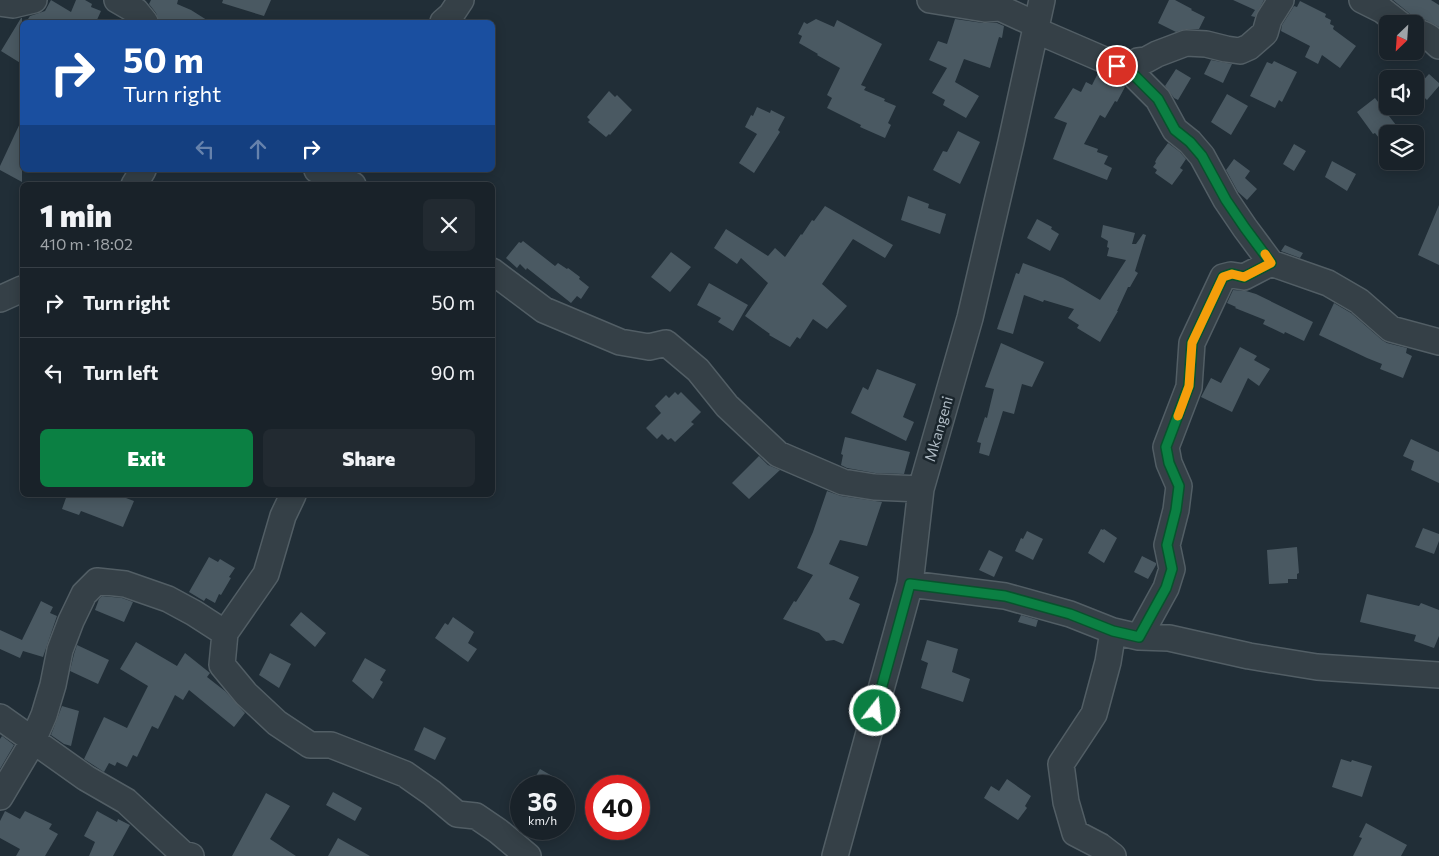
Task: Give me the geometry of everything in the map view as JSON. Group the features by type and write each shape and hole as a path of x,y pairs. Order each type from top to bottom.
{"street":[{"path":"0,2 13,5 34,0"},
{"path":"117,0 136,11 144,20"},
{"path":"445,20 461,0"},
{"path":"930,0 985,9 1000,8 1130,71 1158,99 1175,130 1190,142 1202,156 1226,200 1271,263 1328,282 1359,301 1391,329 1439,342"},
{"name":"Mkangeni","path":"835,856 910,584 921,489 970,318 1042,0"},
{"path":"1130,71 1138,61 1146,60 1186,43 1206,44 1226,50 1240,50 1248,47 1265,33 1270,19 1281,0"},
{"path":"1362,0 1388,15"},
{"path":"1424,34 1439,46"},
{"path":"322,172 346,182"},
{"path":"1139,637 1166,588 1172,569 1167,545 1176,510 1179,486 1169,463 1166,447 1189,386 1192,343 1223,277 1232,274 1244,277 1271,263"},
{"path":"495,278 544,310 620,342 649,347 666,343 698,370 727,406 778,454 843,482 921,489"},
{"path":"0,299 20,290"},
{"path":"292,497 283,516 266,574 225,633 222,665 246,694 276,723 310,745 331,745 405,774 457,814 476,816 528,856"},
{"path":"0,797 33,741 44,714 53,685 60,650 71,621 84,594 97,581 125,584 168,599 225,633"},
{"path":"910,584 1005,596 1070,614 1113,631 1139,637 1169,638 1249,656 1317,667 1439,675"},
{"path":"1113,631 1108,662 1094,714 1061,764 1066,802 1075,834 1100,846 1113,856"},
{"path":"0,717 86,778 126,802 183,854 190,856"}],"building":[{"path":"51,0 71,12 76,0 85,0 92,4 91,7 101,11 97,20 27,20 30,16 45,11"},
{"path":"151,0 178,0 177,4 207,20 158,20 156,13 149,4"},
{"path":"223,0 271,0 264,16 222,3"},
{"path":"1169,0 1175,0 1205,17 1199,29 1186,29 1176,32 1158,23"},
{"path":"1233,0 1264,0 1255,17 1251,16 1255,10"},
{"path":"1393,0 1431,0 1439,5 1439,27 1424,20 1424,15 1411,15"},
{"path":"1300,1 1326,14 1325,17 1331,20 1330,24 1334,26 1333,29 1356,46 1340,68 1322,55 1318,64 1305,57 1310,46 1281,31 1282,25 1294,6 1297,7"},
{"path":"21,18 22,18 20,20 20,63 1,51"},
{"path":"816,19 834,27 837,20 882,44 861,85 866,87 864,90 896,106 888,123 891,125 885,138 860,127 861,125 827,108 832,98 827,95 840,68 799,43 802,36 798,34 804,22 807,24"},
{"path":"955,19 997,23 1004,26 1002,38 999,37 990,68 964,59 955,82 979,96 966,118 943,105 945,100 932,93 947,68 929,60 938,41 947,44"},
{"path":"1211,60 1232,64 1223,83 1204,74"},
{"path":"1274,61 1297,72 1282,102 1279,100 1275,108 1250,96 1267,62 1272,64"},
{"path":"1176,69 1191,78 1178,100 1174,98 1165,86"},
{"path":"1098,73 1122,83 1125,87 1105,118 1100,115 1084,144 1098,149 1097,152 1108,156 1104,164 1112,168 1107,180 1053,159 1067,123 1054,118 1073,88 1081,92 1086,82 1092,85"},
{"path":"1429,74 1439,83 1439,86 1427,100 1424,97 1424,79"},
{"path":"609,91 615,97 617,95 632,110 606,137 588,122 590,120 587,117"},
{"path":"1227,94 1248,106 1231,135 1211,122"},
{"path":"1375,98 1379,103 1379,115 1388,115 1396,125 1379,125 1379,138 1375,133 1373,134 1357,112"},
{"path":"757,107 770,113 771,110 785,117 778,130 780,132 754,173 739,163 757,134 745,127"},
{"path":"20,123 20,172 22,172 22,182 0,170 0,166"},
{"path":"958,131 980,142 960,184 933,170 943,151 947,152"},
{"path":"1168,143 1186,159 1180,168 1183,170 1172,185 1155,173 1157,170 1153,167"},
{"path":"1294,144 1306,151 1294,171 1283,164"},
{"path":"1234,159 1250,171 1245,178 1257,189 1247,200 1238,192 1226,170"},
{"path":"1332,161 1356,174 1347,191 1325,177"},
{"path":"908,196 929,204 928,208 946,214 940,234 901,220"},
{"path":"1439,205 1439,265 1418,255"},
{"path":"825,206 893,245 885,258 853,239 822,284 847,306 827,329 813,319 800,339 797,337 790,347 769,335 745,316 768,283 741,258 737,264 714,248 726,229 768,256 775,248 785,257 801,234"},
{"path":"1037,219 1052,227 1051,229 1059,234 1050,251 1027,238"},
{"path":"1103,225 1135,233 1132,244 1136,244 1143,234 1146,235 1135,271 1138,273 1130,287 1128,287 1118,311 1100,342 1077,328 1079,325 1068,318 1074,309 1044,300 1043,302 1024,295 1013,334 997,329 1016,273 1019,274 1023,263 1063,278 1100,300 1126,260 1107,256 1108,241 1101,237"},
{"path":"523,241 555,266 558,263 580,277 579,279 589,287 581,299 577,296 571,303 527,268 526,270 520,264 517,268 506,258 519,242"},
{"path":"1285,245 1303,253 1300,258 1281,251"},
{"path":"671,252 691,267 670,292 651,277"},
{"path":"709,283 748,305 733,331 718,322 721,318 697,305"},
{"path":"1233,290 1256,294 1313,322 1304,341 1263,324 1265,320 1227,303"},
{"path":"1334,303 1351,313 1382,340 1407,348 1406,353 1412,356 1403,378 1380,369 1382,364 1319,335"},
{"path":"1001,343 1044,362 1032,387 1022,384 1014,414 1003,411 989,456 979,453 981,443 977,442 985,417 987,418 994,389 985,387"},
{"path":"1240,347 1257,356 1254,360 1270,369 1259,386 1248,378 1232,412 1201,397 1211,378 1221,383"},
{"path":"877,369 916,384 903,417 914,422 906,441 851,413 863,387 868,390"},
{"path":"675,392 678,395 681,392 701,412 691,422 694,424 675,442 671,438 668,440 662,434 657,439 646,428 661,413 655,406 666,395 669,398"},
{"path":"845,437 910,452 904,474 875,473 847,468 841,465 843,455 841,454"},
{"path":"1411,439 1439,452 1439,483 1411,470 1414,461 1403,456"},
{"path":"759,456 768,465 780,470 749,499 732,483"},
{"path":"827,491 841,496 882,502 867,546 840,540 829,564 859,577 849,599 860,604 843,644 834,640 826,641 819,633 783,619 813,575 797,568 813,532"},
{"path":"66,497 123,497 134,501 123,527 81,511 79,515 62,509"},
{"path":"1423,528 1439,534 1439,541 1434,554 1415,547"},
{"path":"1101,529 1117,538 1104,563 1088,553"},
{"path":"1027,531 1043,539 1033,560 1015,551 1021,538 1023,539"},
{"path":"1297,547 1299,573 1297,574 1297,579 1288,579 1288,583 1269,584 1267,550"},
{"path":"989,550 1003,557 994,577 979,570"},
{"path":"1142,556 1156,563 1148,579 1134,572"},
{"path":"209,557 218,562 220,559 235,568 215,603 206,598 204,601 189,592"},
{"path":"1367,594 1419,606 1421,603 1439,610 1439,636 1434,648 1414,641 1416,635 1360,622"},
{"path":"102,596 122,598 133,602 124,622 95,610"},
{"path":"41,601 53,607 50,613 57,616 43,657 23,651 20,658 0,649 0,630 22,640"},
{"path":"301,612 326,633 315,647 290,625"},
{"path":"1021,615 1038,620 1036,627 1018,622"},
{"path":"453,617 474,632 468,643 477,649 468,662 435,638 445,623 448,625"},
{"path":"927,640 958,649 952,672 970,679 963,702 921,688 928,663 921,660"},
{"path":"136,642 177,666 185,653 210,673 207,677 225,691 245,713 234,727 189,690 183,700 175,695 158,729 152,726 137,757 133,755 127,767 117,762 115,766 109,763 104,772 84,759 104,717 127,728 148,686 120,669"},
{"path":"77,645 109,660 98,684 70,671"},
{"path":"270,653 291,664 279,688 259,675"},
{"path":"365,658 386,670 380,680 383,682 373,699 352,681"},
{"path":"62,706 79,711 71,746 64,744 51,735"},
{"path":"424,727 446,738 435,760 414,750"},
{"path":"2,736 14,745 0,769 0,739"},
{"path":"1341,759 1372,766 1362,797 1332,787"},
{"path":"540,769 550,775 536,775"},
{"path":"1007,779 1031,796 1025,806 1027,808 1018,820 984,798 991,786 999,791"},
{"path":"333,792 362,808 355,821 326,805"},
{"path":"266,793 290,806 270,839 296,856 232,856"},
{"path":"5,811 20,819 25,811 52,824 49,829 58,834 45,856 16,856 20,849 0,838 0,821"},
{"path":"97,811 117,822 118,819 130,825 113,856 89,856 95,842 84,836"},
{"path":"1366,823 1407,845 1401,856 1353,856 1362,838 1359,837"},
{"path":"338,838 370,856 328,856"}],"slow traffic":[{"path":"1178,416 1189,386 1192,343 1223,277 1232,274 1244,277 1271,263 1265,254"}],"route":[{"path":"875,711 910,584 1005,596 1070,614 1113,631 1139,637 1166,588 1172,569 1167,545 1176,510 1179,486 1169,463 1166,447 1189,386 1192,343 1223,277 1232,274 1244,277 1271,263 1226,200 1202,156 1190,142 1175,130 1158,99 1130,71 1117,66"}]}
